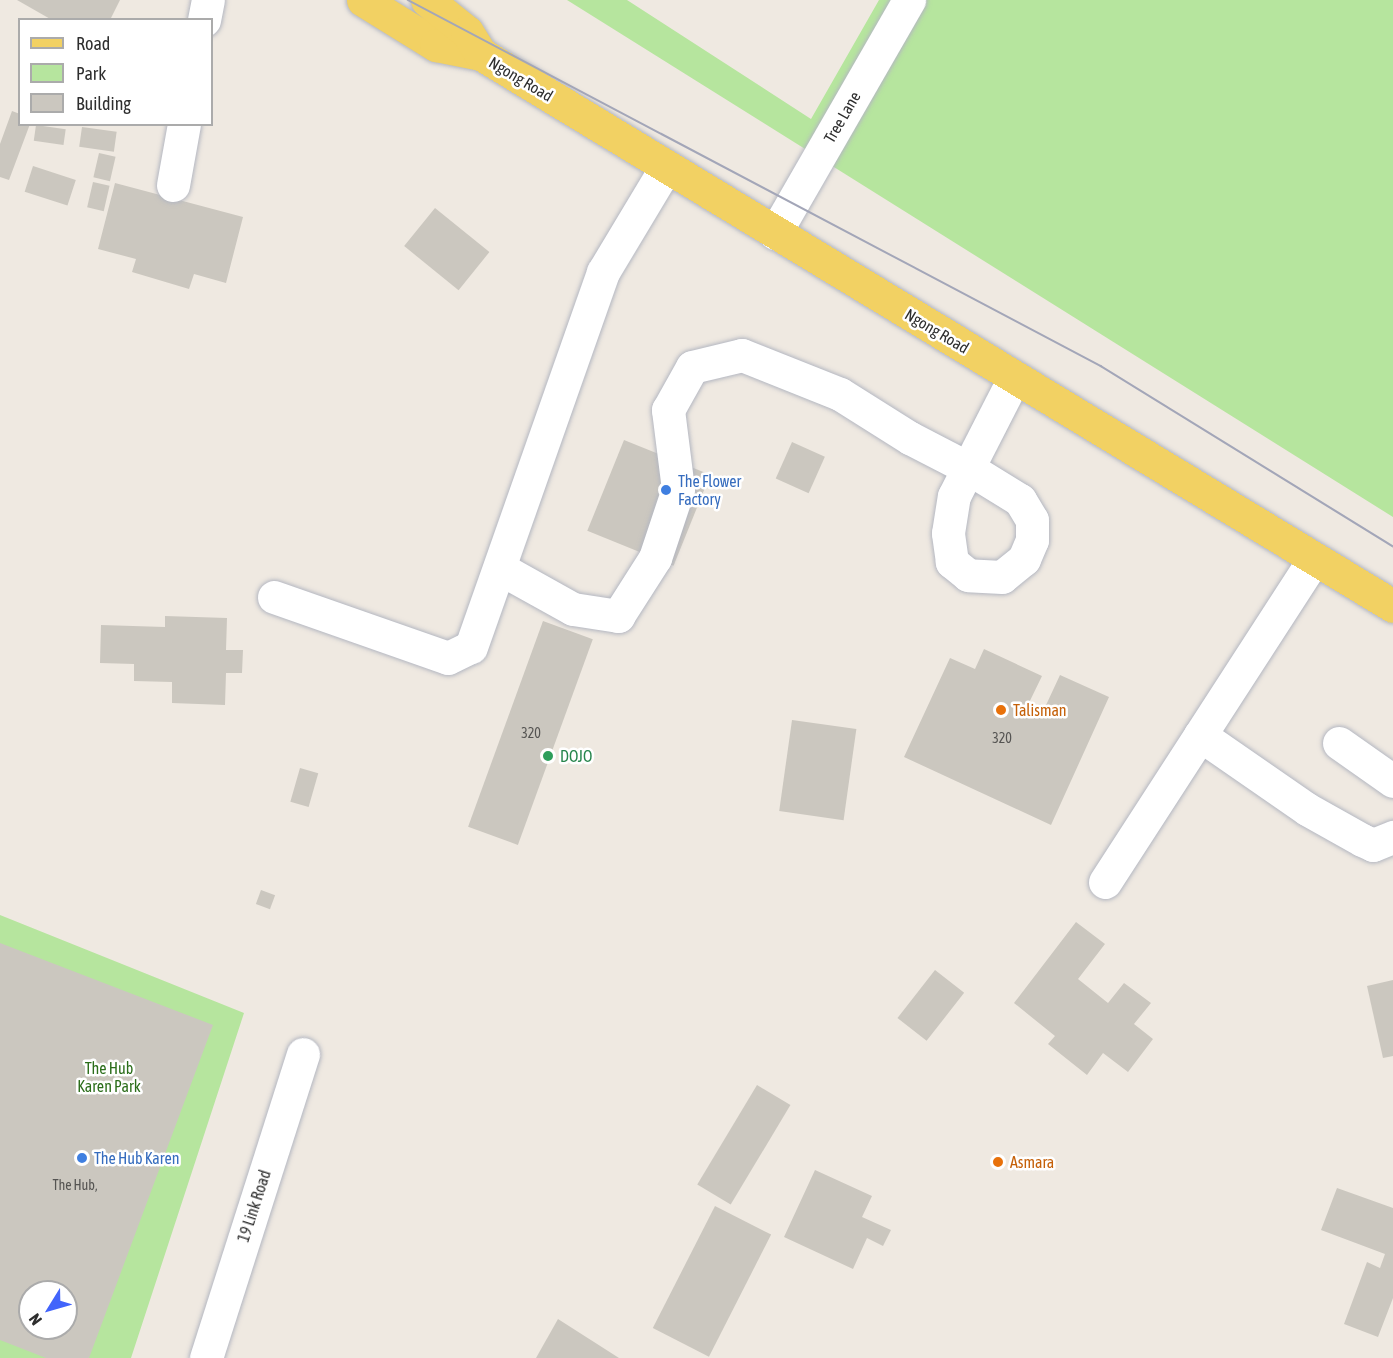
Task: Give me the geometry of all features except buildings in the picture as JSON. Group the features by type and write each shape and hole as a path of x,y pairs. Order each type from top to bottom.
{"main road":[{"name":"Ngong Road","path":"363,0 436,45 481,54 1393,606"},
{"name":"Ngong Road","path":"427,0 467,32 481,54"}],"street":[{"path":"204,18 208,0"},
{"name":"Tree Lane","path":"775,233 909,0"},
{"path":"173,185 184,126"},
{"path":"274,597 448,658 471,647 501,568 603,272 666,167"},
{"path":"501,568 573,609 618,616 655,558 678,489 668,410 692,367 742,355 840,394 968,468 1014,378"},
{"path":"1105,882 1314,559"},
{"path":"1200,735 1307,809 1362,840 1373,845 1393,837"},
{"path":"1339,743 1393,781"},
{"name":"19 Link Road","path":"206,1358 303,1054"}],"green space":[{"path":"567,0 627,0 811,119 879,0 1393,0 1393,517"},
{"name":"The Hub Karen Park","path":"0,915 244,1013 131,1358 0,1358"}],"tram line":[{"path":"408,0 1101,366 1393,546"}],"place":[{"name":"The Flower Factory","path":"666,490"},
{"name":"Talisman","path":"1001,710"},
{"name":"DOJO","path":"548,756"},
{"name":"The Hub Karen","path":"82,1158"},
{"name":"Asmara","path":"998,1162"}]}
